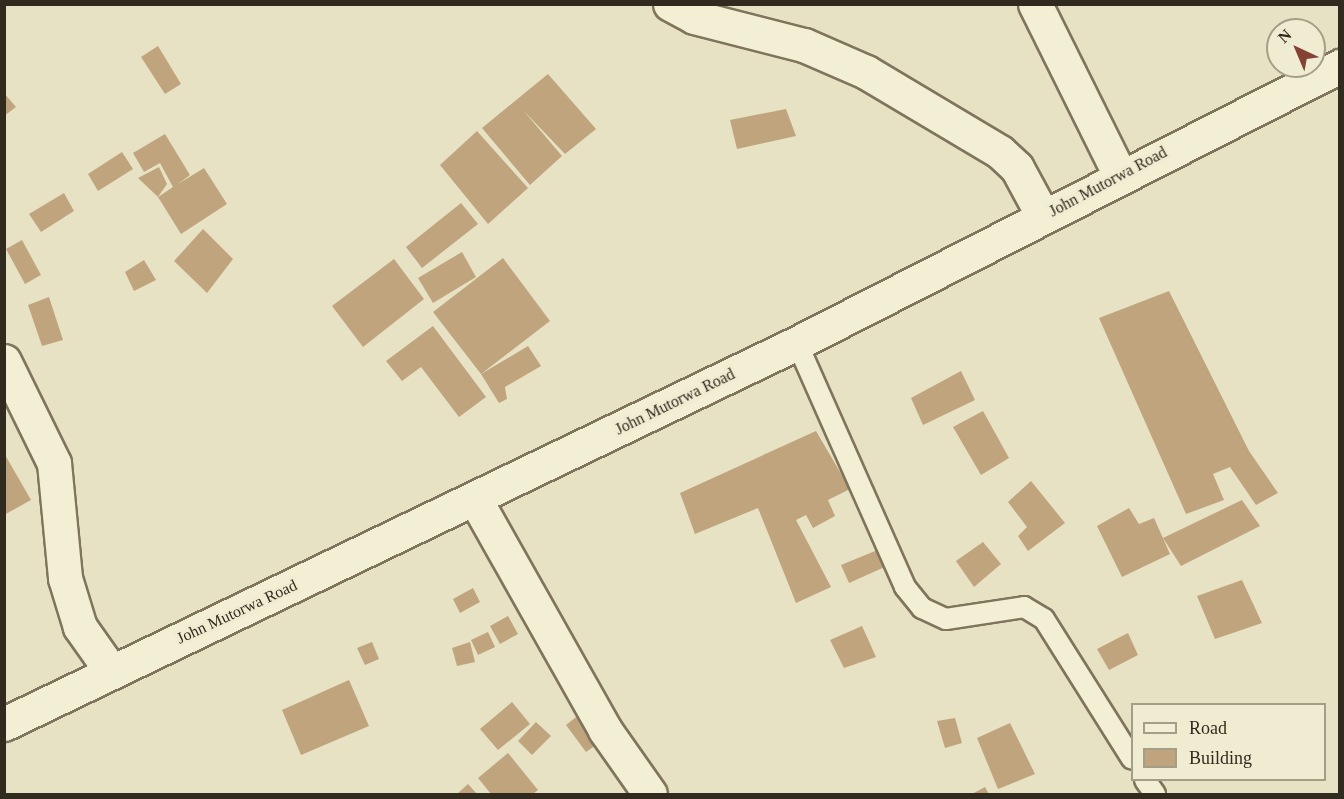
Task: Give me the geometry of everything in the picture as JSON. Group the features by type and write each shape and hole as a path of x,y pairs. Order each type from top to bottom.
{"street":[{"path":"670,4 694,17 804,45 866,72 1000,152 1017,168 1043,216"},
{"path":"1035,4 1120,175"},
{"name":"John Mutorwa Road","path":"4,724 797,342 1120,175 1340,66"},
{"path":"4,361 54,463 65,578 80,627 111,672"},
{"path":"475,499 605,730 650,795"}],"lane":[{"path":"797,342 905,587 922,608 946,619 1024,607 1044,619 1131,757"},
{"path":"1146,781 1155,795"}],"building":[{"path":"158,46 181,84 165,94 141,57"},
{"path":"548,74 596,129 565,154 523,110 562,156 530,185 482,128"},
{"path":"4,93 16,107 4,116"},
{"path":"786,109 796,136 737,149 730,120"},
{"path":"477,131 528,188 488,224 440,165"},
{"path":"165,134 190,175 178,184 204,168 227,204 181,234 158,197 173,187 160,163 144,172 133,153"},
{"path":"122,152 133,169 98,191 88,174"},
{"path":"159,167 167,184 158,197 138,178"},
{"path":"64,193 74,211 41,232 29,214"},
{"path":"461,203 478,224 422,268 406,247"},
{"path":"203,229 233,259 207,293 174,261"},
{"path":"22,240 41,275 25,284 6,249"},
{"path":"462,252 476,277 433,303 418,278"},
{"path":"503,258 550,321 481,374 433,312"},
{"path":"394,259 424,299 363,347 332,306"},
{"path":"144,260 156,280 134,291 125,272"},
{"path":"1169,291 1249,451 1278,493 1256,505 1230,467 1213,474 1224,500 1186,514 1099,318"},
{"path":"49,297 63,340 42,346 28,305"},
{"path":"433,326 486,397 459,417 421,367 402,381 386,361"},
{"path":"528,346 541,366 505,387 507,399 499,403 481,374"},
{"path":"961,371 975,400 923,425 911,398"},
{"path":"983,411 1009,458 981,475 953,427"},
{"path":"816,431 850,489 828,500 835,516 813,528 806,515 796,520 831,587 796,603 758,508 695,534 680,493"},
{"path":"4,453 31,500 4,515"},
{"path":"1031,481 1065,523 1028,551 1018,536 1027,527 1008,502"},
{"path":"1242,500 1260,526 1181,566 1163,538"},
{"path":"1129,508 1139,524 1154,518 1170,554 1122,577 1097,526"},
{"path":"983,542 1001,564 974,587 956,561"},
{"path":"880,549 887,566 849,583 841,565"},
{"path":"1242,580 1262,623 1215,639 1197,596"},
{"path":"473,588 480,602 460,613 453,599"},
{"path":"508,616 518,634 500,644 490,626"},
{"path":"862,626 876,657 844,668 830,640"},
{"path":"488,632 495,647 478,655 471,640"},
{"path":"1128,633 1138,655 1109,670 1097,649"},
{"path":"372,642 379,659 365,665 357,648"},
{"path":"470,642 475,662 457,666 452,648"},
{"path":"349,680 369,726 301,755 282,710"},
{"path":"512,702 530,724 498,750 480,729"},
{"path":"580,714 600,742 586,752 566,725"},
{"path":"955,718 962,743 945,748 937,721"},
{"path":"536,722 551,736 532,755 518,741"},
{"path":"1010,723 1035,774 998,789 977,738"},
{"path":"508,753 538,790 533,794 491,794 478,778"},
{"path":"468,784 477,794 457,794"},
{"path":"985,787 989,794 972,794"}]}
